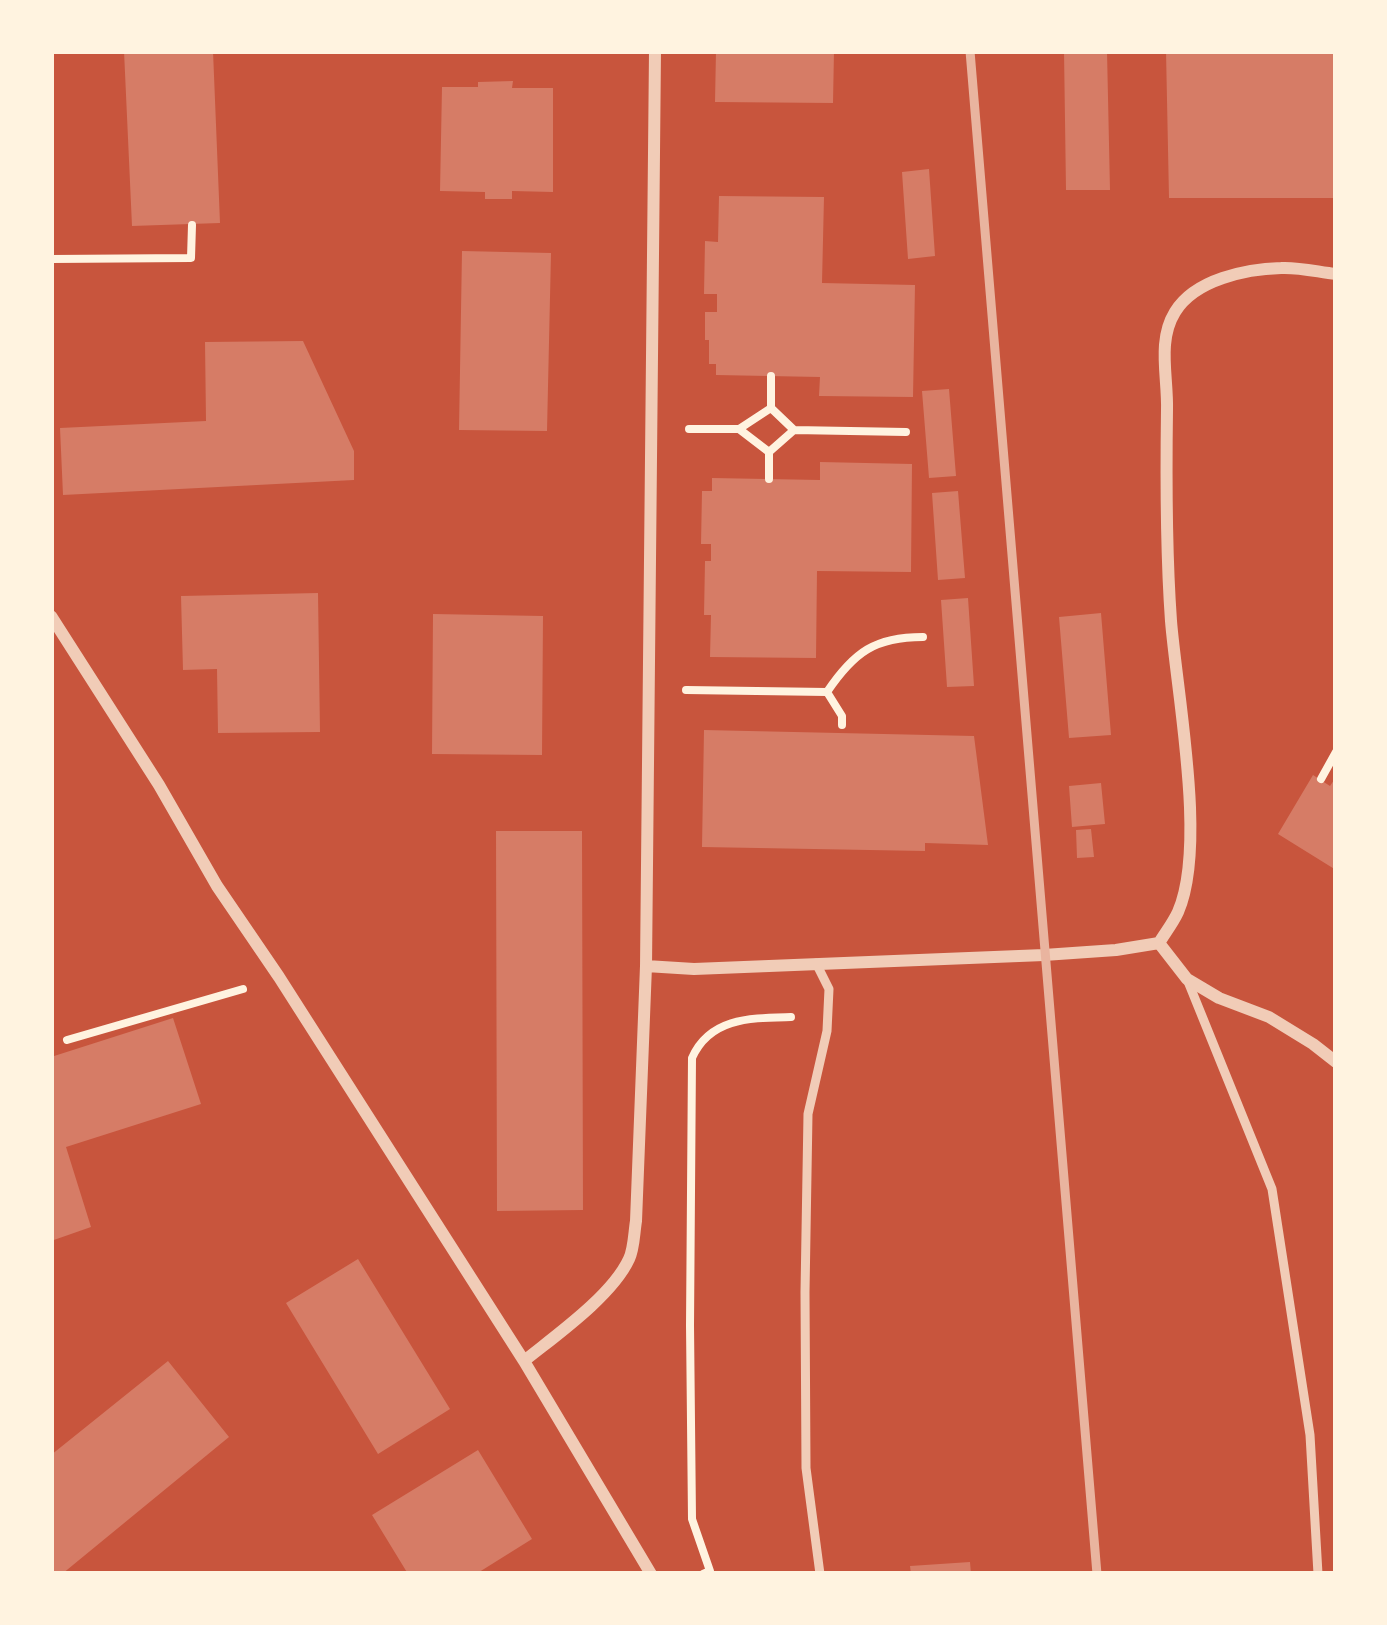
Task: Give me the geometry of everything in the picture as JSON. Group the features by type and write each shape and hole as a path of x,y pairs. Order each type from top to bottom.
{"street":[{"path":"524,1361 591,1305 630,1258 636,1221 646,966 655,51"},
{"path":"646,966 694,969 1044,956 1159,943 1179,910 1190,863 1188,785 1171,620 1164,335 1177,308 1200,289 1234,274 1284,267 1336,274"},
{"path":"51,616 218,886 524,1361 651,1574"},
{"path":"1159,943 1186,980 1269,1018 1336,1062"}],"lane":[{"path":"816,963 829,989 827,1031 808,1114 806,1468 820,1574"},
{"path":"1186,980 1271,1189 1310,1436 1318,1574"}],"path":[{"path":"51,259 190,258 192,225"},
{"path":"771,376 771,408 794,430"},
{"path":"651,429 739,429 771,408"},
{"path":"739,429 769,452"},
{"path":"769,479 769,452 794,430 906,432"},
{"path":"827,692 859,655 881,642 923,637"},
{"path":"649,690 827,692"},
{"path":"827,692 842,716 842,725"},
{"path":"1321,779 1336,752"},
{"path":"67,1040 278,977"},
{"path":"708,1573 692,1520 692,1058 699,1042 719,1027 744,1018 827,1016"}],"building":[{"path":"124,51 213,51 220,223 132,226"},
{"path":"716,51 834,51 833,103 715,102"},
{"path":"1064,51 1107,51 1110,190 1066,190"},
{"path":"1166,51 1336,51 1336,198 1169,198"},
{"path":"513,81 512,88 553,88 553,192 512,191 512,199 485,199 485,192 440,191 442,87"},
{"path":"929,169 935,256 908,259 902,172"},
{"path":"719,196 824,197 822,283 915,285 913,397 819,396 820,377 716,375 716,364 709,364 705,312 717,312 717,294 704,294 705,241 718,242"},
{"path":"462,251 551,253 547,431 459,430"},
{"path":"303,341 354,451 354,480 63,495 60,428 206,421 205,342"},
{"path":"949,389 956,476 929,478 922,391"},
{"path":"820,462 912,464 911,572 817,571 816,658 710,657 711,615 704,615 705,561 711,561 711,544 701,544 702,491 712,491 712,478 820,480"},
{"path":"958,491 965,578 938,580 932,493"},
{"path":"318,593 320,732 218,733 217,669 183,670 181,596"},
{"path":"968,598 974,686 947,687 941,600"},
{"path":"1101,613 1111,735 1069,738 1059,617"},
{"path":"433,614 543,616 542,755 432,754"},
{"path":"704,730 974,736 988,845 925,843 925,851 702,847"},
{"path":"1313,775 1330,786 1336,777 1336,870 1278,834"},
{"path":"1101,783 1105,824 1072,827 1069,786"},
{"path":"1091,829 1094,857 1077,858 1076,830"},
{"path":"496,831 582,831 583,1210 497,1211"},
{"path":"173,1018 201,1104 66,1147 91,1227 51,1241 51,1057"},
{"path":"358,1259 450,1409 378,1454 286,1303"},
{"path":"168,1361 229,1437 62,1574 51,1574 51,1455"},
{"path":"478,1450 532,1539 476,1574 408,1574 372,1515"},
{"path":"970,1562 971,1574 911,1574 910,1566"}],"railway":[{"path":"970,51 1097,1574"}]}
